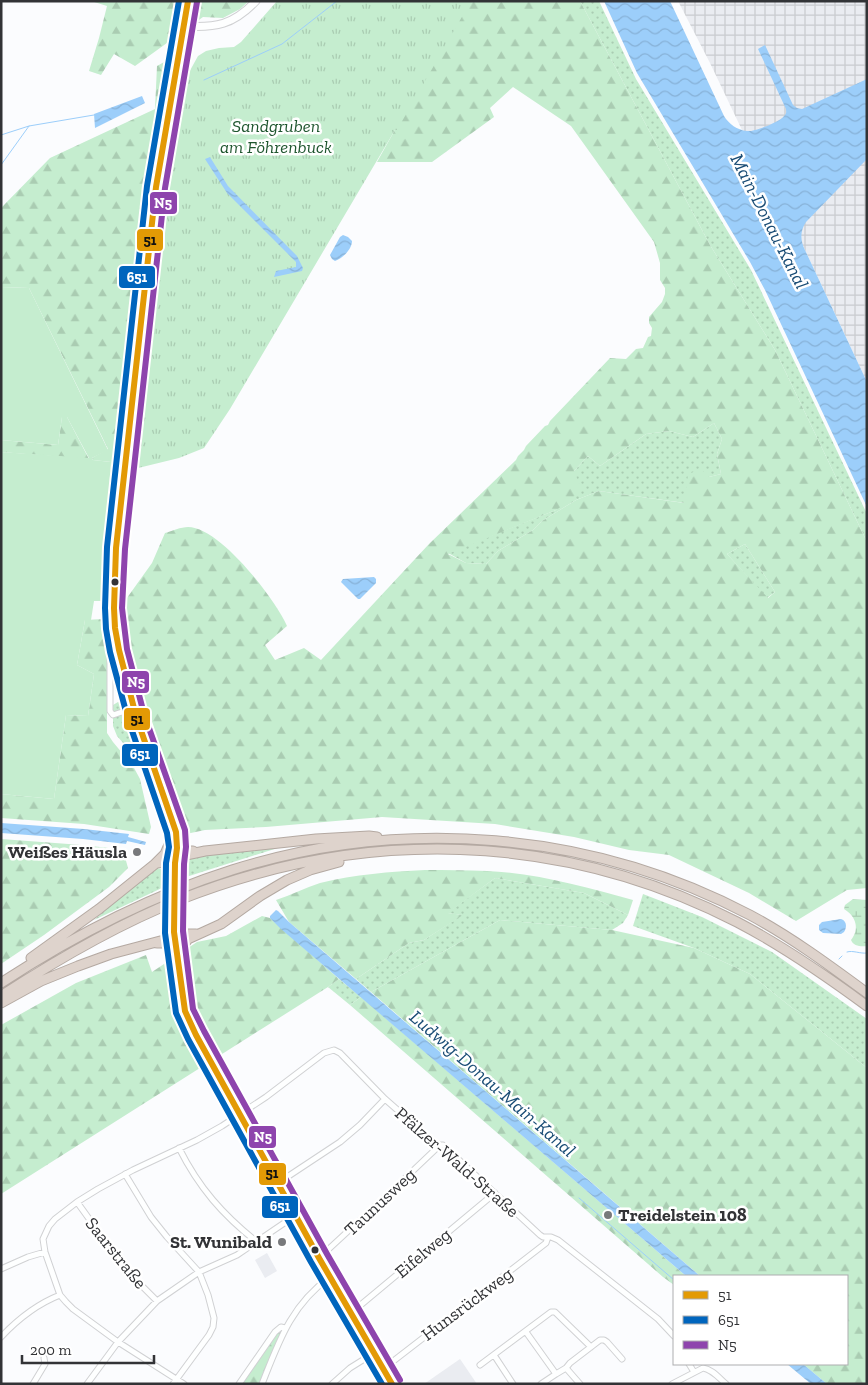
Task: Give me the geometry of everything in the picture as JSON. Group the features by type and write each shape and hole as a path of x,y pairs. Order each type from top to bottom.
{"highway":[{"path":"155,864 165,862 175,867 186,855 205,851 334,838 369,836 389,840"},
{"path":"4,982 52,952 110,920 152,900 202,880 288,855 341,845 389,840 446,838 510,842 550,847 585,854 647,871 708,895 751,916 802,947 867,993"},
{"path":"4,982 26,961 99,909 155,864 165,854 174,839 184,850 205,851"},
{"path":"1,996 91,942 179,900 224,884 278,868 329,858 372,852 450,849 503,852 569,862 626,877 684,897 742,924 798,957 867,1006"},
{"path":"178,960 180,948 188,939 221,924 267,891 296,876 327,864 356,859 372,852"},
{"path":"1,1002 64,971 111,954 167,938 174,929 185,934 199,934"},
{"path":"152,943 165,943 171,950"}],"main road":[{"path":"188,1 156,187 145,272 116,548 113,588 120,658 134,708 165,802 171,811 174,839 172,854 175,867 175,910 171,950 172,965 180,998 196,1035 319,1258 392,1384"},
{"path":"184,26 207,27 225,24 242,15 256,1"},
{"path":"174,929 185,1011"}],"street":[{"path":"114,613 105,614 110,656 110,711 113,715 134,708"},
{"name":"Pfälzer-Wald-Straße","path":"240,1114 328,1051 334,1050 340,1053 414,1126 440,1145 443,1145 543,1238 551,1237 558,1240 665,1324 673,1335"},
{"path":"278,1183 340,1142 386,1100"},
{"path":"184,1384 175,1382 118,1342 73,1308 60,1295 42,1239 49,1226 59,1215 77,1202 125,1174 211,1132 240,1114"},
{"name":"Taunusweg","path":"319,1258 440,1145"},
{"path":"179,1148 189,1167 217,1206 257,1242"},
{"path":"125,1174 151,1217 199,1272 214,1318 209,1335 175,1382"},
{"name":"Eifelweg","path":"351,1313 495,1193"},
{"name":"Saarstraße","path":"77,1202 118,1259 157,1301"},
{"path":"87,1384 118,1342 157,1301 199,1272 237,1255 296,1215"},
{"name":"Hunsrückweg","path":"383,1369 546,1243 548,1237"},
{"path":"1,1269 45,1252"},
{"path":"262,1384 285,1328 292,1316 306,1298 330,1277"},
{"path":"1,1337 12,1325 33,1309 60,1295"},
{"path":"480,1365 551,1312 555,1312 591,1347"},
{"path":"239,1384 275,1332 285,1328"},
{"path":"526,1332 556,1374"},
{"path":"541,1384 566,1368 600,1340 604,1340 622,1359"},
{"path":"332,1384 350,1368 374,1353"},
{"path":"494,1355 513,1384"},
{"path":"33,1384 45,1364 44,1358"},
{"path":"690,1365 694,1372"},
{"path":"566,1368 577,1383"},
{"path":"672,1384 703,1368 707,1368 726,1384"}],"shaded area":[{"path":"678,1 867,1 867,382 805,250 742,130"},
{"path":"267,1253 277,1271 265,1278 255,1260"},
{"path":"460,1359 477,1384 424,1384"}],"green space":[{"path":"91,1 249,1 240,9 223,18 203,17 135,66 114,54 101,75 89,71 107,6"},
{"name":"Sandgruben am Föhrenbuck","path":"277,1 471,1 397,130 395,130 230,409 204,448 179,458 134,469 132,463 134,435 161,203 165,203 178,131 182,94 187,76 198,56 206,51 234,47 241,42"},
{"path":"467,1 580,1 710,245 775,350 867,542 867,888 847,890 796,921 749,893 669,855 629,850 574,837 495,824 382,817 205,830 186,834 123,649 119,609 152,563 165,533 185,527 201,530 230,551 245,566 271,599 287,626 265,645 275,660 304,648 321,660 429,544 516,460 526,446 610,358 626,359 636,349 643,348 648,337 651,336 652,328 649,323 649,317 662,302 665,294 665,288 660,280 660,263 654,242 571,126 513,87 490,108 494,117 432,162 377,162","holes":["714,423 722,439 717,454 721,474 709,477 700,468 688,475 684,503 599,491 576,500 542,521 533,530 498,551 486,564 466,563 448,554 556,510 571,500 581,488 574,471 588,456 600,466 646,434 669,431 693,437","745,544 775,592 768,598 727,554"]},
{"path":"580,1 599,1 636,79 751,270 867,514 867,542 775,350 710,245"},
{"path":"173,57 155,176 120,461 109,575 101,601 111,462 93,460 92,458 108,449 29,288 1,287 1,208 50,158 155,109 157,66"},
{"path":"1,287 29,288 108,450 92,458 93,460 111,462 101,601 94,601 91,620 85,620 77,665 94,674 88,716 66,715 54,799 1,794 1,452 89,458 67,417 62,417 58,445 1,440"},
{"path":"62,417 67,417 89,459 1,452 1,440 58,445"},
{"path":"714,423 722,439 717,454 721,474 709,477 685,503 599,491 576,500 542,521 533,530 498,551 486,564 466,563 448,553 556,510 574,471 588,456 600,466 646,434 669,431 693,437"},
{"path":"745,544 775,592 767,598 727,554"},
{"path":"103,619 107,652 107,733 133,766 140,779 151,827 149,834 84,824 1,818 1,794 54,799 66,715 88,716 94,674 77,665 85,620"},
{"path":"116,662 119,662 162,814 156,815 144,767 117,736 113,726 113,705 123,699 122,692 115,691"},
{"path":"1,839 118,849 125,857 128,868 109,887 1,964"},
{"path":"284,846 186,877 186,860 203,856"},
{"path":"155,868 162,869 165,877 164,887 94,920"},
{"path":"425,870 505,872 560,881 633,900 628,915 584,893 495,878 448,913 463,915 424,940 409,943 356,979 289,922 276,900 320,883 346,877"},
{"path":"495,878 584,893 628,915 623,923 612,930 500,920 371,992 356,979 409,943 424,940 462,915 447,913"},
{"path":"643,894 702,917 772,952 867,1019 867,1068 750,974 694,948 633,926"},
{"path":"853,899 867,900 867,946 857,946 851,940 856,927 854,919 844,909 845,905"},
{"path":"262,916 270,918 339,979 1,1194 1,1025 76,983 146,955 152,972 197,942 226,936"},
{"path":"500,920 612,930 694,948 750,974 867,1068 867,1384 827,1384 804,1365 848,1365 848,1275 699,1275 371,992"},
{"path":"339,979 361,997 350,1005 328,987"},
{"path":"361,997 685,1275 673,1275 673,1284 663,1277 350,1005"},
{"path":"280,1329 281,1332 260,1384 241,1384 278,1330"}],"water":[{"name":"Main-Donau-Kanal","path":"604,1 670,1 724,116 728,122 743,130 750,131 767,126 778,121 786,113 786,109 758,49 765,45 793,105 797,108 802,109 867,79 867,159 806,222 801,236 805,250 867,382 867,507 765,290 637,73"},
{"path":"142,96 145,103 95,128 94,114"},
{"path":"210,157 228,186 297,256 303,268 302,271 274,277 276,271 296,267 296,262 227,193 205,159"},
{"path":"343,235 352,241 352,244 341,258 335,261 330,255"},
{"path":"374,577 376,583 360,599 341,582 343,579"},
{"path":"1,823 129,834 128,837 146,842 145,845 127,841 126,844 1,833"},
{"path":"276,910 278,911 699,1275 685,1275 281,929 270,916"},
{"path":"841,919 846,926 841,934 823,933 819,930 819,925 822,922"},
{"path":"788,1365 804,1365 827,1384 811,1384"}],"waterway":[{"path":"204,80 282,44 337,1"},
{"path":"1,165 29,126 94,115"},
{"path":"1,135 29,126"},
{"path":"847,952 867,953"},
{"path":"839,959 842,956"},
{"path":"579,1198 673,1279"}],"transit line":[{"name":"651","path":"179,1 147,186 107,547 106,629 110,652 128,719 167,833 169,847 166,863 165,933 176,1013 188,1039 311,1262 382,1384"},
{"name":"51","path":"188,1 156,187 116,548 115,628 136,716 176,832 174,932 185,1011 196,1035 319,1258 392,1384"},
{"name":"N5","path":"197,2 165,188 125,549 122,608 127,649 144,714 185,830 183,931 193,1009 327,1254 400,1380"}],"place":[{"name":"Weißes Häusla","path":"137,852"},
{"name":"Treidelstein 108","path":"608,1215"},
{"name":"St. Wunibald","path":"282,1242"}],"water label":[{"name":"Ludwig-Donau-Main-Kanal","path":"493,1083"}]}
